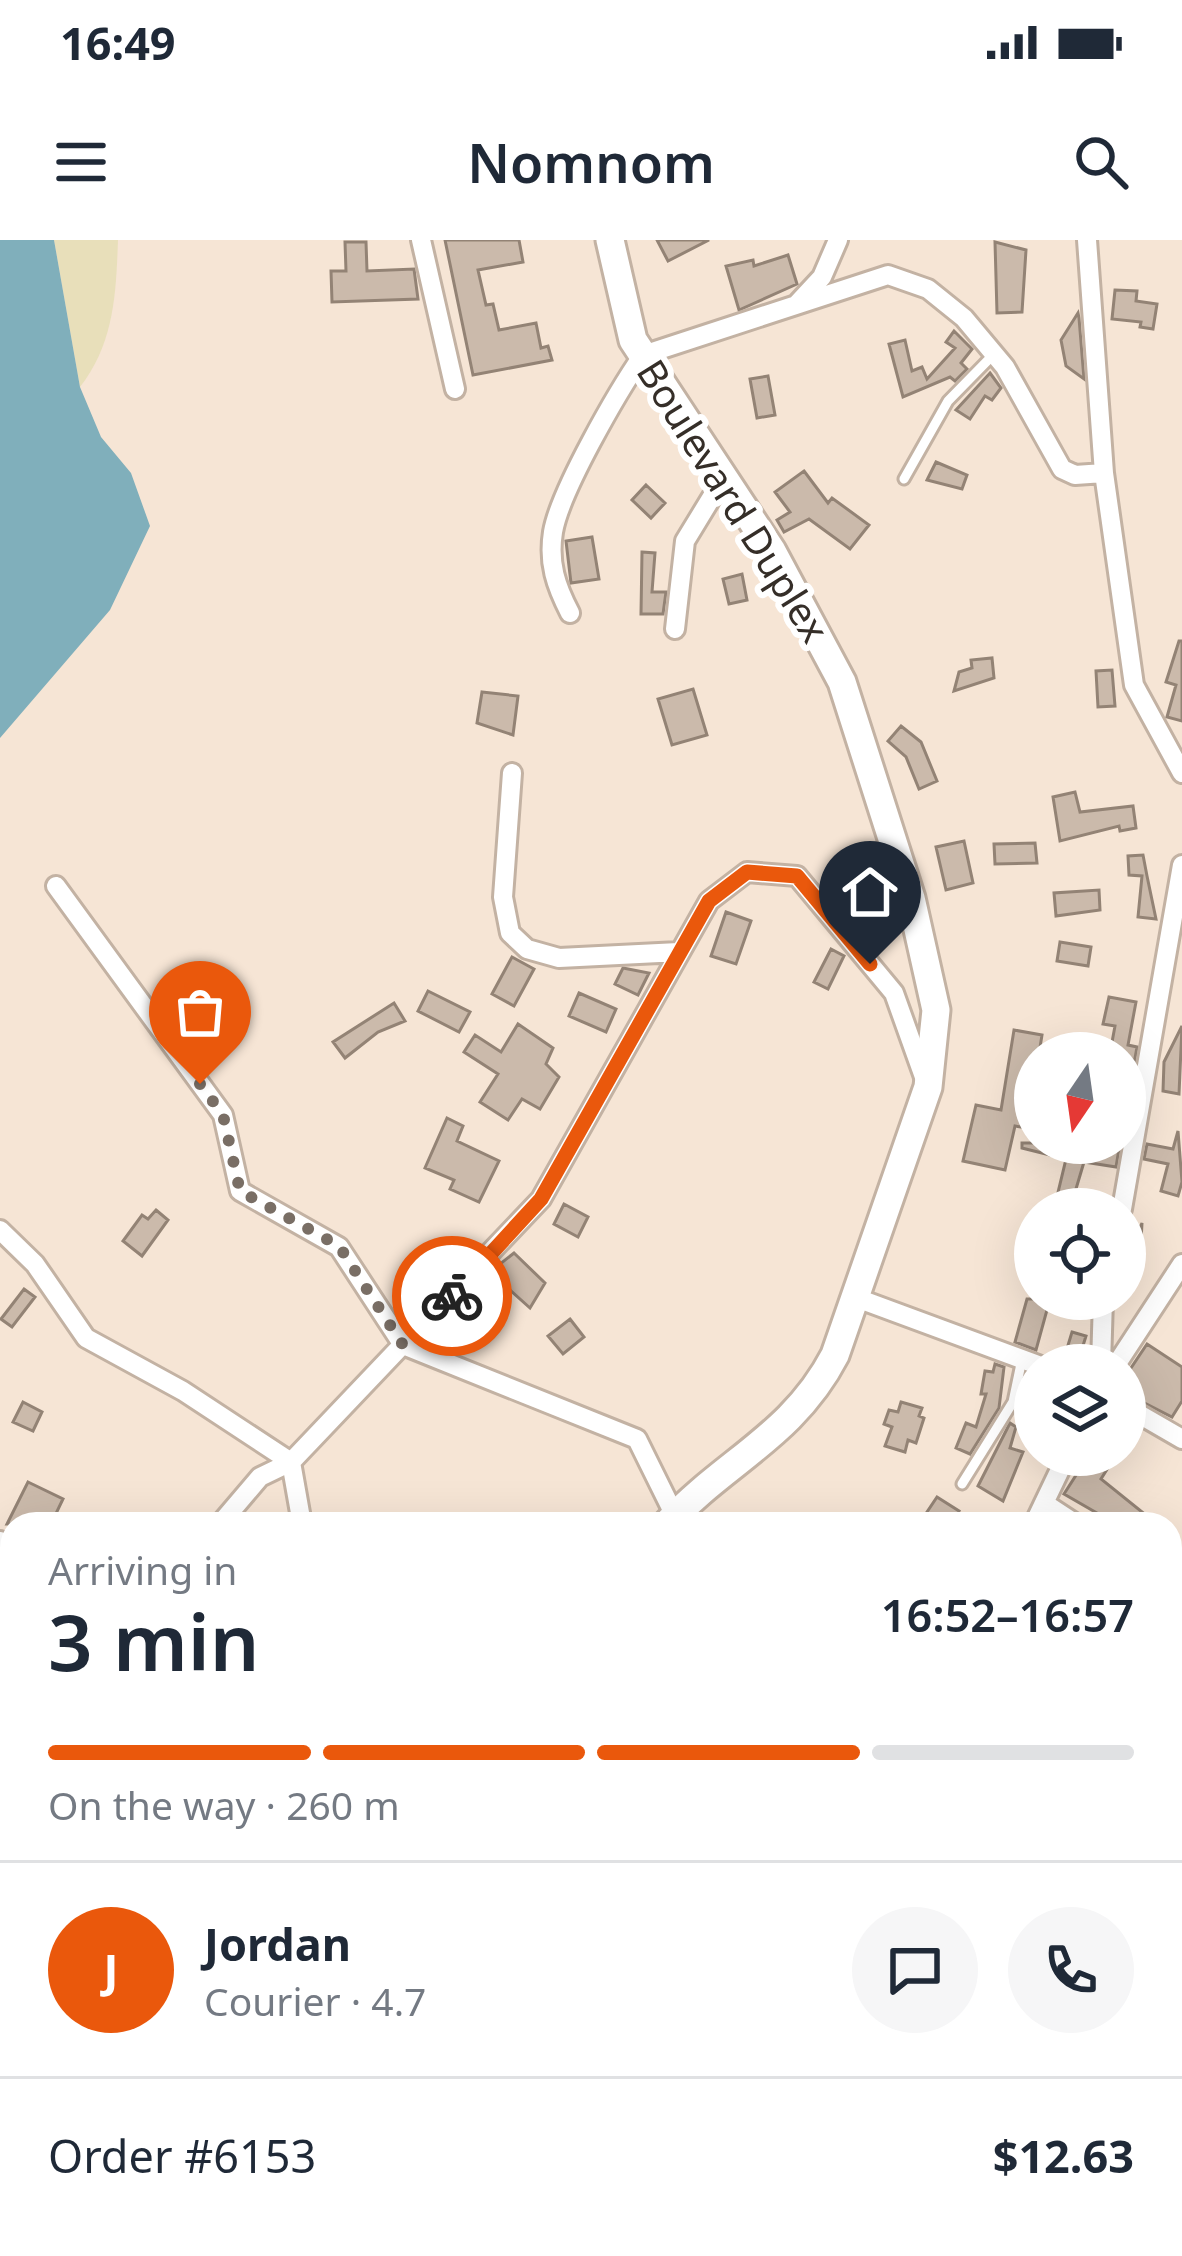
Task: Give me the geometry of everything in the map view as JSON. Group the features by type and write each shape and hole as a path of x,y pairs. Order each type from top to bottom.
{"street":[{"path":"421,240 455,389"},
{"name":"Boulevard Duplex","path":"610,240 633,340 772,551 842,682 911,898 936,1010 928,1087 818,1388 785,1427 681,1512"},
{"path":"793,309 822,277 838,240"},
{"path":"1087,240 1104,473 1134,685 1182,773"},
{"path":"570,613 554,582 554,526 623,382 643,355 888,275 928,289 964,318 994,354 1062,469 1075,475 1104,473"},
{"path":"675,628 685,541 724,477"},
{"path":"512,773 502,897 510,933 527,949 559,958 679,952"},
{"path":"1126,1188 1182,865"},
{"path":"230,1512 260,1477 292,1462 541,1199 709,901 747,872 797,876 894,993 928,1087"},
{"path":"56,886 223,1115 240,1191 339,1246 403,1345 637,1439 668,1512"},
{"path":"0,1230 34,1264 86,1338 183,1391 292,1462 300,1512"},
{"path":"1130,1344 1182,1264"},
{"path":"854,1297 1014,1356"},
{"path":"1146,1418 1182,1439"},
{"path":"1040,1512 1057,1476"},
{"path":"1044,1503 1058,1512"}],"lane":[{"path":"904,479 948,401 994,354"},
{"path":"962,1484 1014,1400"}],"sand":[{"path":"54,240 118,240 106,336 80,387"}],"water":[{"path":"0,240 54,240 80,387 101,437 131,473 150,526 110,610 0,738"}],"building":[{"path":"445,240 519,240 523,262 478,270 486,305 493,304 499,330 536,323 541,348 548,346 552,360 473,375"},
{"path":"657,240 709,240 668,261"},
{"path":"345,242 366,242 367,271 414,269 418,299 332,302 331,271 346,271"},
{"path":"995,242 1026,250 1022,312 997,313"},
{"path":"788,255 797,284 739,310 726,266 753,260 754,266"},
{"path":"1115,290 1137,291 1136,301 1157,304 1153,329 1140,327 1141,322 1112,319"},
{"path":"1078,313 1084,379 1066,366 1061,340"},
{"path":"954,331 972,349 961,363 967,369 955,381 950,377 903,397 889,344 905,340 912,371 922,367 927,379 955,348 946,342"},
{"path":"990,373 1001,388 992,400 985,396 970,419 956,410"},
{"path":"768,376 775,415 757,418 750,379"},
{"path":"936,462 967,475 962,489 927,480"},
{"path":"804,471 828,503 832,498 869,525 850,549 809,519 784,532 777,520 790,512 775,492"},
{"path":"646,485 665,503 651,518 632,500"},
{"path":"592,537 599,579 571,583 566,541"},
{"path":"642,552 655,553 652,592 666,592 663,614 641,614"},
{"path":"742,574 747,600 729,604 723,579"},
{"path":"1179,641 1182,721 1167,717 1176,685 1166,682"},
{"path":"992,658 994,678 954,691 959,672 972,668 971,660"},
{"path":"1112,670 1115,706 1098,707 1096,671"},
{"path":"693,689 707,735 672,745 658,699"},
{"path":"482,692 518,696 513,735 477,723"},
{"path":"901,726 921,742 937,781 919,789 906,757 888,741"},
{"path":"1075,792 1080,812 1133,806 1136,828 1120,831 1119,826 1060,841 1053,797"},
{"path":"964,841 973,883 946,890 936,847"},
{"path":"1035,843 1037,863 995,864 994,844"},
{"path":"1143,855 1156,919 1138,917 1142,876 1129,875 1128,856"},
{"path":"1099,890 1100,910 1056,916 1054,893"},
{"path":"726,912 751,921 736,964 711,956"},
{"path":"1060,942 1091,947 1088,966 1057,961"},
{"path":"831,949 844,956 828,989 814,982"},
{"path":"512,957 534,969 514,1006 492,994"},
{"path":"623,968 649,973 638,995 615,984"},
{"path":"428,991 470,1012 459,1032 418,1011"},
{"path":"579,993 616,1009 606,1032 569,1016"},
{"path":"1109,997 1136,1002 1130,1032 1114,1032 1115,1026 1103,1024"},
{"path":"394,1003 405,1021 378,1032 345,1058 333,1042"},
{"path":"518,1024 553,1048 546,1064 559,1077 540,1109 522,1099 508,1120 480,1102 498,1074 464,1052 475,1035 501,1052"},
{"path":"1182,1026 1179,1094 1163,1091 1164,1062"},
{"path":"1014,1030 1025,1032 1014,1032 1014,1130 1005,1170 963,1161 976,1105 1001,1110"},
{"path":"447,1118 463,1126 457,1141 499,1161 479,1202 450,1189 454,1180 425,1168"},
{"path":"1178,1131 1182,1182 1178,1196 1161,1191 1168,1164 1146,1159 1147,1144 1173,1149"},
{"path":"1065,1164 1083,1164 1076,1188 1059,1188"},
{"path":"564,1204 588,1217 578,1237 554,1224"},
{"path":"156,1210 168,1220 142,1256 123,1241 142,1215 148,1219"},
{"path":"514,1253 545,1283 530,1308 490,1272"},
{"path":"24,1289 35,1297 12,1327 1,1319"},
{"path":"570,1319 584,1337 563,1354 548,1336"},
{"path":"1021,1320 1044,1320 1038,1344 1015,1342"},
{"path":"1072,1332 1086,1336 1084,1344 1068,1344"},
{"path":"1146,1346 1182,1367 1182,1401 1172,1417 1146,1404"},
{"path":"995,1364 1004,1367 999,1408 970,1454 956,1448 966,1423 976,1427 986,1394 981,1394 985,1371 993,1372"},
{"path":"23,1402 42,1412 33,1431 13,1422"},
{"path":"901,1402 922,1408 919,1416 924,1418 916,1443 908,1440 905,1452 885,1446 892,1427 884,1424 889,1410 898,1412"},
{"path":"1010,1423 1014,1426 1010,1448 1014,1449 1014,1474 1003,1501 978,1486"},
{"path":"1076,1476 1103,1476 1142,1512 1095,1512 1064,1494"},
{"path":"28,1482 63,1499 57,1512 13,1512"},
{"path":"937,1497 959,1511 958,1512 927,1512"}],"way so far":[{"path":"200,1084 223,1115 240,1191 339,1246 403,1345 452,1296"}],"route":[{"path":"452,1296 541,1199 709,901 747,872 797,876 870,964"}]}
